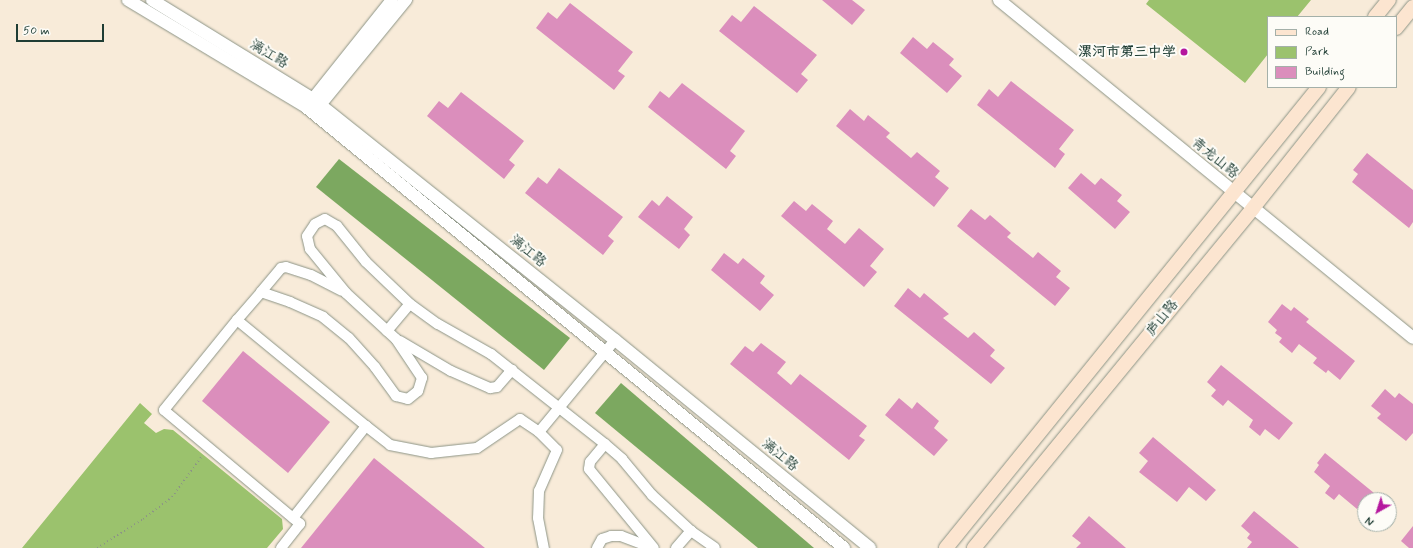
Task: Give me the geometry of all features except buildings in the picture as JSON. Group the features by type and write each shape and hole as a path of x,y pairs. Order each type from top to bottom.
{"main road":[{"path":"1376,16 1389,0"},
{"path":"1397,27 1413,7"},
{"name":"庐山路","path":"946,548 1318,88"},
{"name":"庐山路","path":"974,548 1253,208 1348,88"}],"street":[{"name":"漓江路","path":"128,0 313,106 605,352 844,548"},
{"name":"漓江路","path":"152,0 313,106 615,340 870,548"},
{"path":"313,106 392,0"},
{"path":"313,106 406,0"},
{"name":"青龙山路","path":"999,0 1413,338"},
{"path":"261,292 290,302 323,317 348,338 375,367 396,396 408,399 418,391 422,378 396,339 346,293 310,249 307,236 315,224 325,219 337,226 366,262 410,304 438,324 491,354 559,407 622,459 652,495 691,531 715,548"},
{"path":"311,275 321,263"},
{"path":"281,548 300,524 164,410 281,268 286,267 311,275 346,293"},
{"path":"387,330 410,304"},
{"path":"237,320 390,445 431,453 477,448 520,419 538,432 557,450 539,491 538,518 544,548"},
{"path":"396,339 451,371 490,388 497,387 512,370"},
{"path":"538,432 615,340"},
{"path":"419,374 430,360"},
{"path":"293,518 366,426"},
{"path":"605,444 590,462 589,469 653,548"},
{"path":"621,536 632,523"},
{"path":"676,548 691,531"},
{"path":"597,548 602,539 611,536 621,536 653,548"}],"path":[{"path":"96,548 143,519 172,497 209,447"}],"green space":[{"path":"1149,0 1311,0 1298,16 1267,16 1267,55 1245,83 1146,4"},
{"path":"339,159 570,338 544,370 316,187"},
{"path":"621,383 814,548 758,548 595,413"},
{"path":"140,403 152,414 144,423 156,433 164,429 173,430 282,519 283,529 267,548 22,548"}],"place":[{"name":"漯河市第三中学","path":"1184,52"}]}
